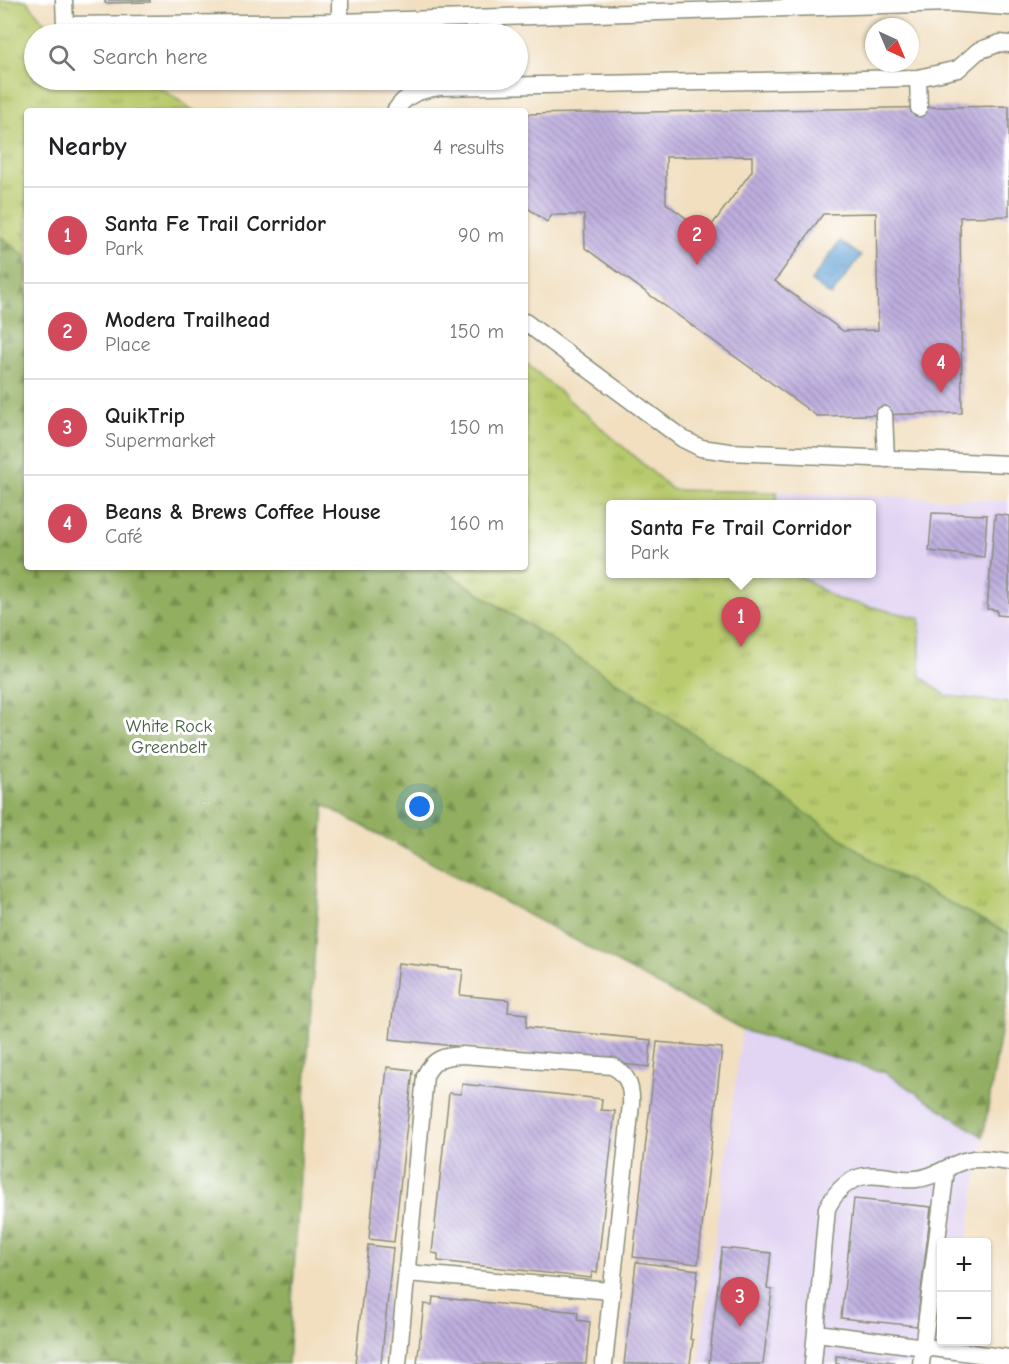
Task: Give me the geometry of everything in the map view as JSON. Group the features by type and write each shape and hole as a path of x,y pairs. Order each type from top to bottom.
{"lane":[{"path":"64,0 65,24"},
{"path":"340,0 340,22"},
{"path":"157,24 340,22 950,3 1009,7"},
{"path":"528,85 918,78 958,69 978,51 1000,44 1009,44"},
{"path":"918,78 919,108"},
{"path":"397,108 416,91 422,90"},
{"path":"528,324 683,439 701,448 729,452 1009,464"},
{"path":"884,415 886,459"},
{"path":"398,1364 425,1076 432,1063 440,1058 462,1055 612,1066 624,1075 632,1090 604,1364"},
{"path":"813,1364 827,1208 835,1194 846,1184 865,1176 914,1179 932,1176 965,1160 979,1158 1009,1162"},
{"path":"922,1356 946,1170"},
{"path":"407,1273 611,1291"},
{"path":"817,1333 922,1356 1009,1358"}],"shaded area":[{"path":"777,492 1009,501 1009,703 947,696 920,676 920,618 837,599 803,578 876,578 876,500 777,500"},
{"path":"742,1030 886,1073 983,1137 968,1238 937,1238 937,1346 950,1346 948,1364 699,1364"}],"green space":[{"path":"0,0 26,0 46,24 24,24 24,90 164,90 190,108 24,108 24,256 0,236"},
{"name":"White Rock Greenbelt","path":"0,236 24,256 24,570 443,570 649,703 885,869 1009,934 1009,986 983,1137 886,1073 742,1030 324,805 288,1364 0,1364"},
{"path":"528,365 673,490 777,492 777,500 606,500 606,578 803,578 837,599 920,618 920,676 947,696 1009,703 1009,934 885,869 649,703 443,570 528,570"}],"water":[{"path":"840,241 861,256 831,296 811,281"}],"building":[{"path":"105,0 150,0 150,2 105,3"},
{"path":"1009,106 1009,216 960,217 962,413 817,416 585,248 584,215 552,215 547,222 528,208 528,114","holes":["752,156 752,171 706,233 666,203 666,157","876,213 878,330 843,331 775,281 823,214"]},
{"path":"932,513 987,515 984,557 929,551"},
{"path":"995,514 1009,516 1009,616 997,615 997,610 987,609"},
{"path":"398,963 463,970 460,995 509,1000 508,1012 527,1014 526,1027 651,1040 649,1067 390,1039"},
{"path":"657,1042 722,1048 698,1264 633,1257"},
{"path":"387,1067 413,1070 394,1242 369,1239"},
{"path":"462,1084 602,1099 601,1110 615,1111 597,1273 592,1272 591,1278 438,1261 438,1254 432,1253 449,1093 461,1094"},
{"path":"854,1199 931,1207 917,1326 841,1318"},
{"path":"368,1245 393,1248 381,1364 355,1364"},
{"path":"722,1248 771,1253 767,1289 772,1290 763,1364 709,1364"},
{"path":"636,1262 698,1270 690,1339 693,1340 690,1364 624,1364"},
{"path":"433,1297 578,1312 577,1320 590,1322 586,1364 417,1364 424,1304 432,1305"},
{"path":"836,1356 894,1362 894,1364 836,1364"}],"place":[{"name":"Modera Trailhead","path":"697,265"},
{"name":"Beans & Brews Coffee House","path":"941,393"},
{"name":"Santa Fe Trail Corridor","path":"741,647"},
{"name":"QuikTrip","path":"740,1327"}]}
